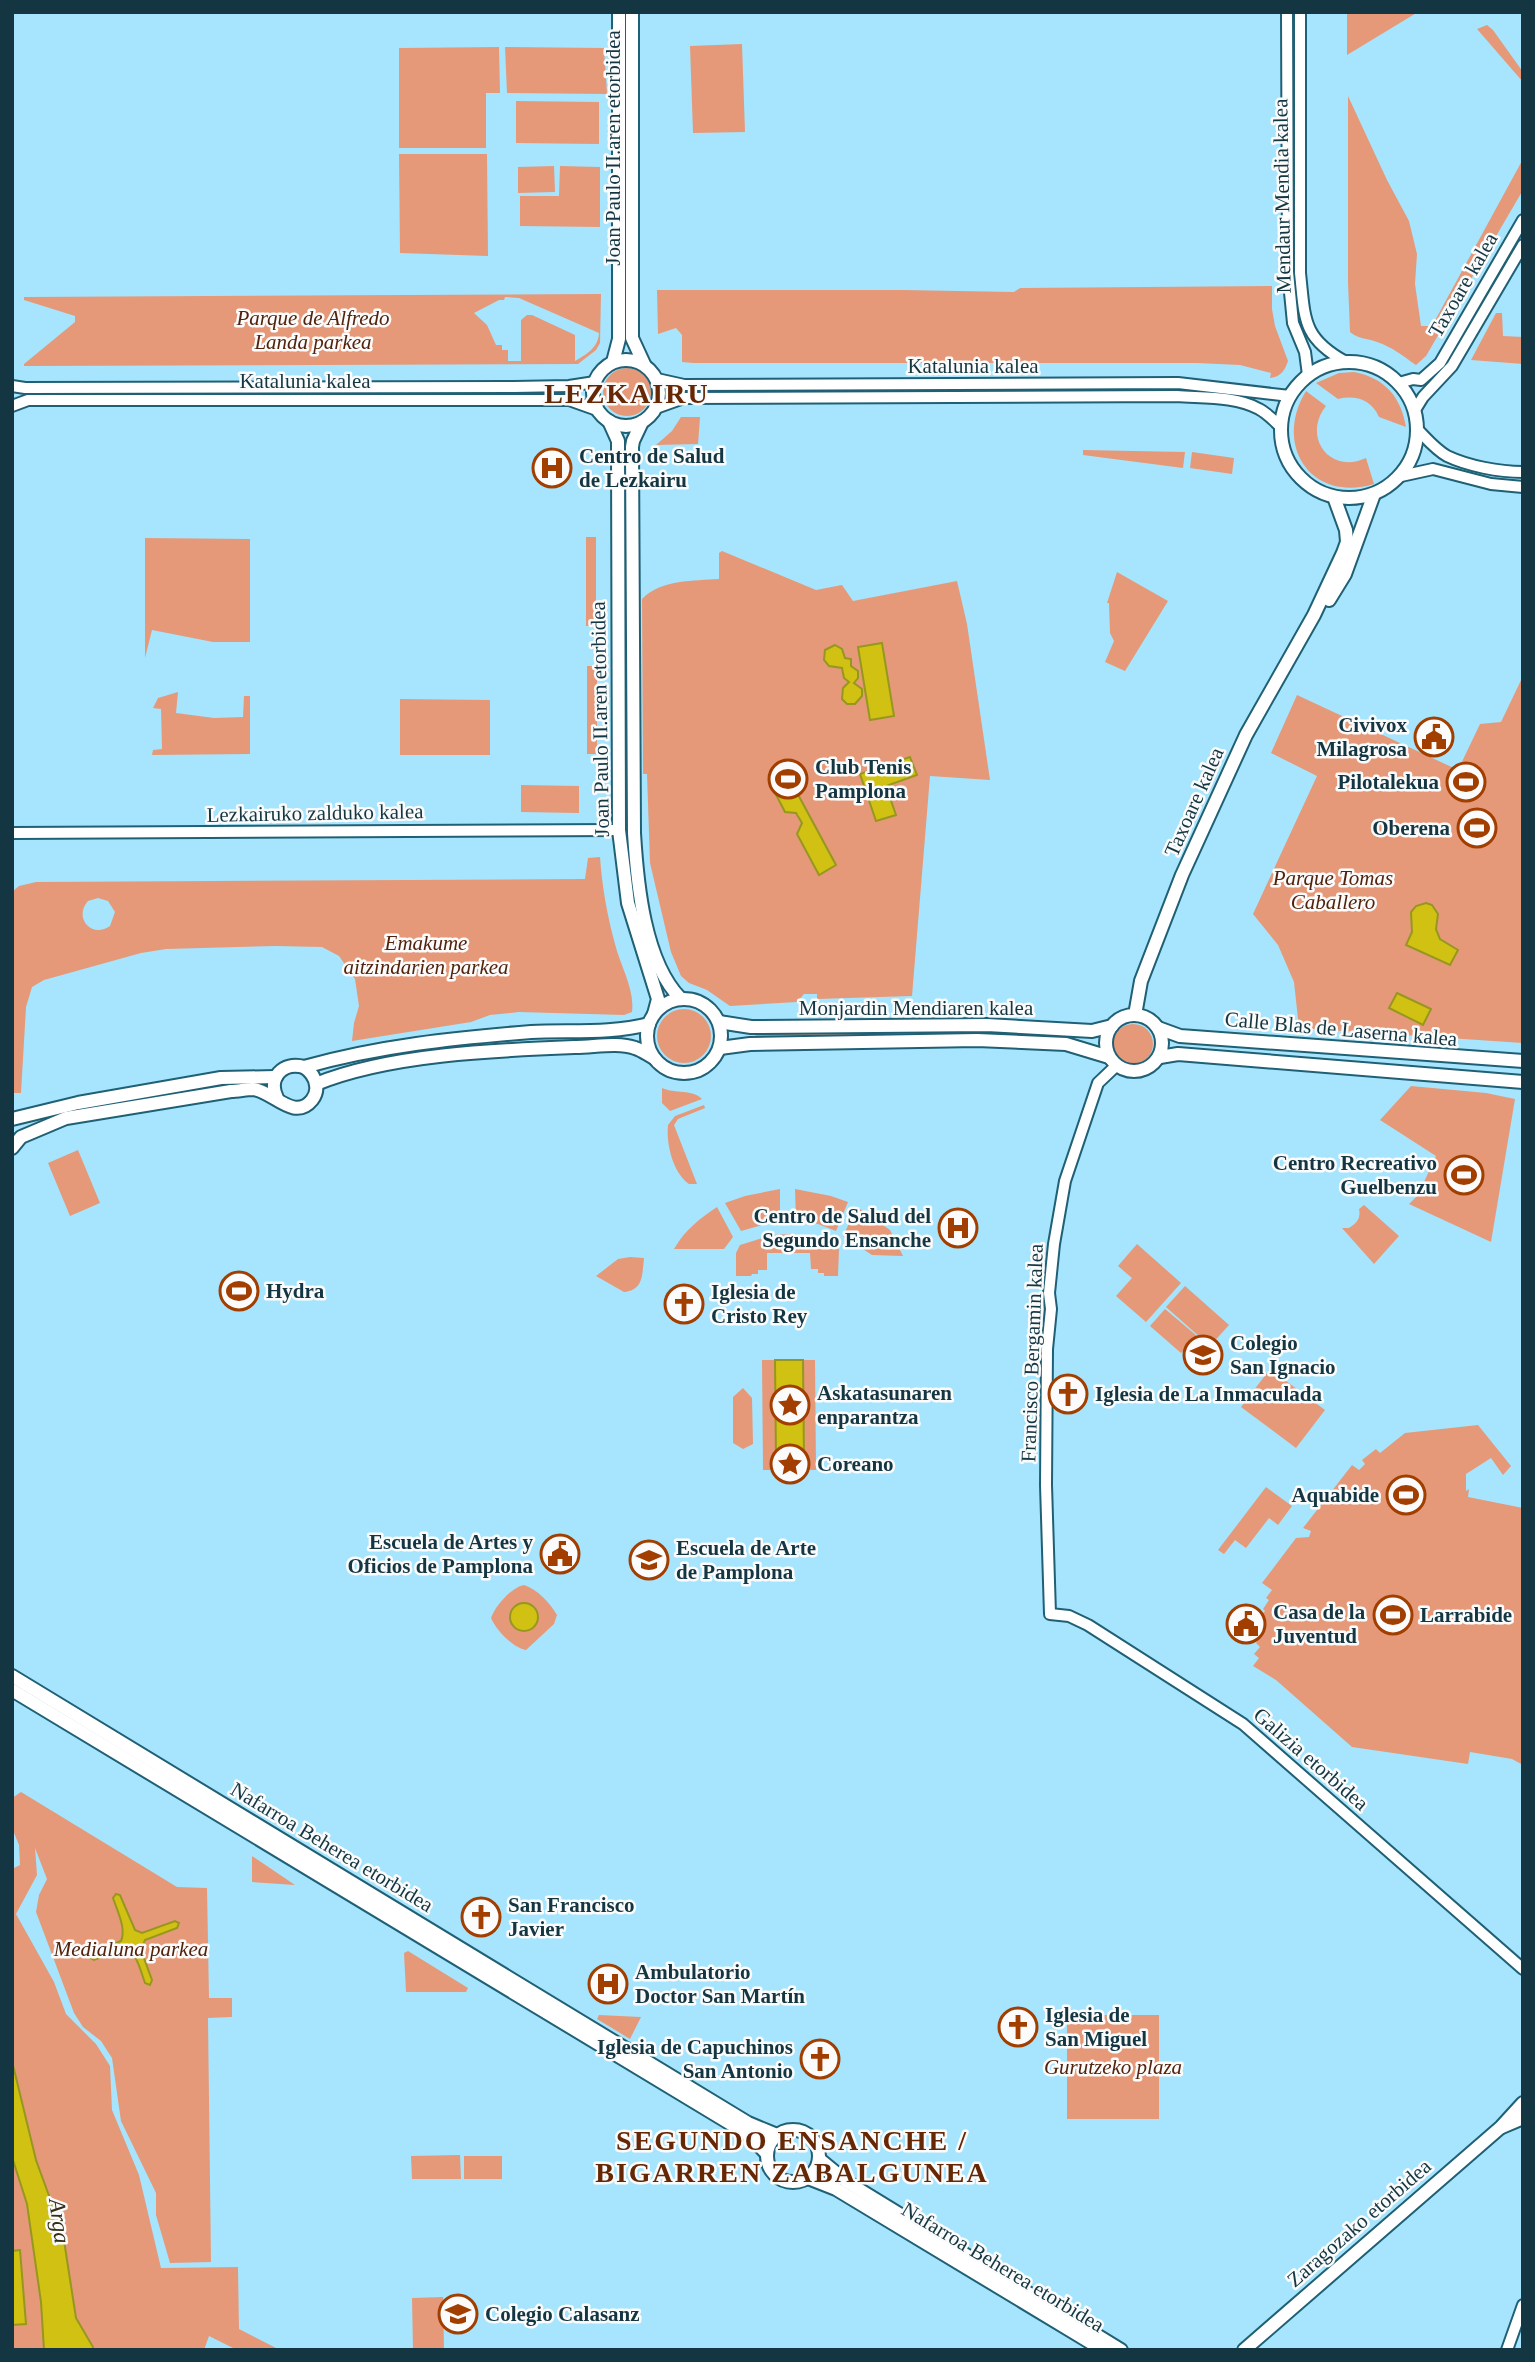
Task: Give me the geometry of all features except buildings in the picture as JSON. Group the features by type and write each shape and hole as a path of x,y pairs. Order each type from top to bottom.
{"main road":[{"name":"Joan Paulo II.aren etorbidea","path":"612,362 619,339 620,315 619,12"},
{"name":"Joan Paulo II.aren etorbidea","path":"632,12 632,338 644,364"},
{"path":"623,359 644,364 657,379 660,389 656,408 642,422 626,426 609,421 597,410 594,401 595,382 612,362 623,359"},
{"path":"1346,362 1365,364 1384,371 1399,383 1415,410 1418,430 1410,462 1401,475 1374,494 1354,499 1334,497 1307,484 1296,473 1284,452 1280,426 1290,396 1308,375 1326,366 1346,362"},
{"name":"Joan Paulo II.aren etorbidea","path":"609,421 618,441 619,830 628,903 657,999 651,1019"},
{"name":"Joan Paulo II.aren etorbidea","path":"642,422 632,447 636,872 641,904 657,958 665,979 681,999"},
{"name":"Taxoare kalea","path":"1314,615 1329,599 1345,573 1374,494"},
{"name":"Taxoare kalea","path":"1135,1015 1141,981 1182,875 1246,735 1314,615 1347,542 1346,530 1334,497"},
{"path":"304,1067 310,1071 316,1084 314,1097 305,1106 286,1107 277,1098 273,1088 276,1076 292,1065 304,1067 365,1052 437,1041 567,1030 617,1030 651,1019 667,1003 681,999 700,1002 715,1014 722,1035 720,1048 712,1062 696,1072 684,1074 663,1067 654,1058 635,1048 617,1046 516,1049 423,1059 343,1073 316,1084"},
{"path":"1135,1015 1152,1021 1158,1028 1163,1047 1160,1057 1148,1068 1128,1071 1113,1061 1106,1042 1112,1026 1126,1016 1135,1015"},
{"path":"651,1019 647,1036 654,1058"},
{"name":"Monjardin Mendiaren kalea","path":"719,1022 751,1027 987,1025 1092,1031 1112,1026"},
{"name":"Calle Blas de Laserna kalea","path":"1158,1028 1180,1036 1523,1061"},
{"name":"Monjardin Mendiaren kalea","path":"720,1048 750,1044 977,1040 1066,1044 1113,1061"},
{"name":"Calle Blas de Laserna kalea","path":"1160,1057 1178,1054 1523,1082"},
{"path":"12,1119 78,1103 221,1078 276,1076"},
{"path":"12,1148 21,1137 66,1118 231,1091 254,1089 277,1098"},
{"name":"Nafarroa Beherea etorbidea","path":"12,1676 748,2123 777,2135"},
{"name":"Nafarroa Beherea etorbidea","path":"12,1690 743,2132 767,2154"},
{"name":"Zaragozako etorbidea","path":"1244,2350 1501,2127 1523,2104"},
{"name":"Zaragozako etorbidea","path":"1501,2127 1523,2118"},
{"path":"790,2130 807,2134 818,2146 820,2159 814,2173 793,2183 777,2177 768,2163 767,2154 777,2135 790,2130"},
{"name":"Nafarroa Beherea etorbidea","path":"820,2159 847,2182 1121,2350"},
{"name":"Nafarroa Beherea etorbidea","path":"808,2178 836,2189 1103,2350"}],"street":[{"name":"Mendaur Mendia kalea","path":"1287,12 1288,272 1293,323 1304,352 1308,375"},
{"name":"Mendaur Mendia kalea","path":"1300,12 1300,273 1304,308 1312,337 1346,362"},
{"name":"Taxoare kalea","path":"1399,383 1421,380 1440,363 1523,220"},
{"name":"Taxoare kalea","path":"1415,410 1423,397 1452,366 1523,245"},
{"name":"Katalunia kalea","path":"657,379 684,385 1178,383 1290,396"},
{"name":"Katalunia kalea","path":"12,386 527,387 595,382"},
{"name":"Katalunia kalea","path":"656,408 684,398 1177,396 1217,399 1256,407 1280,426"},
{"name":"Katalunia kalea","path":"12,406 22,401 41,400 569,400 597,410"},
{"path":"1418,430 1432,445 1448,456 1511,472 1523,472"},
{"path":"1401,475 1433,469 1491,484 1523,487"},
{"name":"Lezkairuko zalduko kalea","path":"12,833 619,830"},
{"name":"Francisco Bergamin kalea","path":"1050,1614 1046,1485 1047,1349 1056,1226 1068,1171 1098,1083 1113,1061"},
{"name":"Galizia etorbidea","path":"1050,1614 1069,1616 1088,1625 1243,1724 1523,1969"},
{"path":"1507,2350 1523,2305"}],"green space":[{"path":"1347,12 1418,12 1347,55"},
{"path":"1487,25 1523,72 1523,82 1477,29"},
{"path":"742,44 745,132 693,133 690,46"},
{"path":"499,47 500,93 486,93 486,148 399,148 399,48"},
{"path":"505,47 604,48 607,94 507,93"},
{"path":"1348,96 1409,221 1417,254 1415,284 1421,326 1432,326 1523,159 1523,190 1426,356 1416,365 1388,346 1350,332"},
{"path":"516,101 599,102 599,144 516,143"},
{"path":"399,154 487,154 488,256 400,253"},
{"path":"554,166 555,192 518,193 518,167"},
{"path":"560,166 600,167 600,227 520,226 520,196 559,196"},
{"path":"1272,286 1275,326 1288,361 1282,372 1270,378 1271,373 1240,365 1197,363 693,363 682,362 682,335 676,328 658,334 657,290 1014,292 1020,288"},
{"name":"Parque de Alfredo Landa parkea","path":"601,294 600,343 596,350 578,364 24,366 75,322 75,316 24,300 24,297","holes":["505,297 519,298 599,333 597,343 575,361 575,335 527,315 521,320 521,361 508,361 508,350 502,350 502,345 496,345 487,325 474,313 504,300"]},
{"path":"1496,313 1502,313 1503,336 1523,337 1523,364 1471,360"},
{"path":"627,368 644,375 651,392 644,409 627,416 610,409 603,392 610,375"},
{"path":"1354,372 1374,379 1390,390 1404,416 1406,427 1379,417 1367,402 1350,398 1338,399 1316,383 1339,373"},
{"path":"1306,391 1326,406 1319,418 1317,429 1323,450 1341,461 1353,462 1366,458 1374,484 1352,488 1332,485 1316,477 1304,465 1296,449 1294,431 1297,411"},
{"path":"681,417 700,417 698,444 656,445 672,431"},
{"path":"1083,450 1185,452 1183,468 1083,455"},
{"path":"1192,452 1234,458 1232,474 1190,468"},
{"path":"586,537 596,537 596,626 586,626"},
{"path":"145,538 250,539 250,642 213,642 152,630 145,658"},
{"name":"Club Tenis Pamplona","path":"722,551 816,590 842,585 853,601 957,581 967,624 990,780 930,776 912,996 817,999 817,994 804,994 797,1002 730,1006 681,976 671,952 650,863 647,774 643,774 642,599 668,584 719,579 719,553"},
{"path":"1117,572 1168,601 1125,671 1105,662 1114,641 1110,633 1107,603"},
{"path":"587,666 597,666 597,754 587,754"},
{"name":"Parque Tomas Caballero","path":"1523,676 1523,1043 1299,1028 1294,982 1278,945 1253,914 1317,776 1271,753 1297,695 1458,770 1480,724 1501,722"},
{"path":"178,692 176,713 214,718 243,717 244,696 250,696 250,754 152,755 153,750 162,749 161,709 153,708 158,698"},
{"path":"400,699 490,700 490,755 400,755"},
{"path":"521,785 579,786 579,813 521,812"},
{"name":"Emakume aitzindarien parkea","path":"600,857 607,911 629,986 632,1012 624,1015 519,1012 490,1015 471,1022 352,1041 359,1006 355,979 339,956 322,947 166,949 141,953 44,980 32,987 26,1007 21,1093 12,1093 12,892 19,886 36,882 585,879 588,858","holes":["98,898 108,901 115,912 110,926 97,930 91,928 84,920 84,907 88,901"]},
{"path":"684,1009 703,1017 711,1036 703,1055 684,1063 665,1055 657,1036 665,1017"},
{"path":"1133,1024 1147,1030 1153,1044 1147,1058 1133,1064 1119,1058 1113,1044 1119,1030"},
{"path":"894,1030 894,1037 755,1039 756,1032"},
{"name":"Centro Recreativo Guelbenzu","path":"1411,1086 1486,1093 1515,1099 1491,1242 1409,1204 1418,1195 1436,1156 1380,1120"},
{"path":"662,1088 694,1094 702,1099 670,1111 662,1103"},
{"path":"704,1105 705,1108 678,1119 674,1125 697,1184 689,1184 679,1173 672,1158 668,1125 675,1116"},
{"path":"78,1150 100,1203 70,1216 48,1163"},
{"path":"780,1189 780,1220 741,1231 725,1203"},
{"path":"795,1189 848,1202 836,1231 818,1224 796,1221"},
{"path":"1364,1205 1399,1236 1374,1264 1342,1228 1349,1228 1356,1222 1359,1209"},
{"path":"717,1207 733,1237 724,1249 674,1249 693,1225"},
{"path":"857,1207 890,1230 903,1256 872,1255 843,1236"},
{"path":"772,1235 811,1237 839,1249 838,1276 824,1276 824,1273 818,1273 818,1269 811,1269 810,1253 767,1253 767,1270 758,1270 758,1274 751,1276 736,1276 736,1253 740,1245"},
{"path":"1137,1244 1181,1283 1146,1322 1116,1296 1132,1278 1118,1266"},
{"path":"644,1258 641,1280 631,1291 624,1292 596,1276 618,1259"},
{"path":"1185,1286 1229,1325 1210,1346 1166,1307"},
{"path":"1165,1309 1197,1336 1181,1353 1150,1326"},
{"path":"762,1360 775,1360 776,1460 804,1459 803,1360 815,1360 816,1470 763,1470"},
{"path":"1270,1369 1325,1410 1296,1448 1241,1407"},
{"path":"743,1388 752,1398 753,1444 743,1449 733,1443 733,1397"},
{"name":"Larrabide","path":"1478,1425 1511,1466 1503,1475 1491,1458 1466,1474 1468,1497 1523,1508 1523,1765 1512,1759 1470,1752 1468,1764 1352,1747 1276,1680 1253,1666 1259,1658 1254,1654 1260,1647 1256,1643 1265,1631 1259,1626 1263,1622 1259,1619 1269,1600 1266,1598 1272,1590 1262,1583 1296,1538 1309,1537 1311,1531 1303,1528 1352,1465 1359,1470 1365,1464 1362,1460 1376,1449 1380,1453 1405,1433"},
{"path":"1266,1487 1292,1506 1278,1525 1269,1518 1246,1548 1235,1540 1224,1554 1218,1550"},
{"path":"524,1585 543,1597 557,1615 554,1624 526,1650 505,1638 491,1618 504,1598"},
{"name":"Medialuna parkea","path":"21,1792 177,1887 207,1888 209,1998 232,1998 232,2017 208,2018 211,2262 170,2263 156,2215 156,2193 121,2121 112,2058 101,2041 83,2027 74,2013 36,1912 39,1895 47,1879 35,1848 37,1875 16,1914 54,1982 66,2014 96,2044 110,2066 112,2110 139,2175 161,2268 238,2267 239,2329 280,2350 237,2350 209,2336 204,2350 92,2350 76,2318 63,2234 36,2160 12,2061 12,1869 20,1865 19,1845 12,1828 12,1798"},
{"path":"252,1856 295,1885 252,1882"},
{"path":"408,1951 468,1988 466,1992 406,1992 404,1953"},
{"path":"599,2015 641,2017 630,2039 597,2019"},
{"name":"Gurutzeko plaza","path":"1067,2015 1159,2015 1159,2119 1067,2119"},
{"path":"460,2155 461,2179 412,2179 411,2156"},
{"path":"464,2156 502,2156 502,2179 464,2179"},
{"path":"12,2157 27,2204 41,2302 44,2350 12,2350 12,2325 26,2324 19,2250 12,2251"},
{"path":"443,2297 444,2350 413,2350 412,2298"}],"shaded area":[{"path":"882,643 894,716 870,720 858,647"},
{"path":"835,645 842,649 845,658 851,659 851,666 858,671 858,678 854,683 862,689 862,696 855,704 847,704 842,699 843,688 849,682 844,678 842,668 829,666 824,660 825,650"},
{"path":"910,757 917,775 886,786 896,815 876,821 860,774"},
{"path":"788,776 836,865 819,875 797,834 802,823 796,813 785,812 771,785"},
{"path":"1426,903 1432,905 1438,914 1436,929 1440,939 1458,950 1450,965 1406,945 1412,932 1411,912 1416,906"},
{"path":"1397,993 1431,1009 1423,1025 1389,1008"},
{"path":"775,1360 803,1360 804,1460 776,1460"},
{"path":"524,1603 534,1607 538,1617 534,1627 524,1631 514,1627 510,1617 514,1607"},
{"path":"116,1894 120,1895 135,1930 142,1933 175,1921 179,1923 177,1928 145,1940 141,1950 152,1980 150,1985 145,1983 135,1957 124,1948 94,1960 89,1957 91,1953 121,1941 122,1927 113,1898"},
{"name":"Arga","path":"12,2061 36,2160 63,2234 76,2318 93,2347 92,2350 44,2350 41,2302 27,2204 12,2157"},
{"path":"20,2250 26,2324 12,2325 12,2251"}],"place":[{"name":"Centro de Salud de Lezkairu","path":"552,468"},
{"name":"Civivox Milagrosa","path":"1434,737"},
{"name":"Club Tenis Pamplona","path":"788,779"},
{"name":"Pilotalekua","path":"1466,782"},
{"name":"Oberena","path":"1477,828"},
{"name":"Centro Recreativo Guelbenzu","path":"1464,1175"},
{"name":"Centro de Salud del Segundo Ensanche","path":"958,1228"},
{"name":"Hydra","path":"239,1291"},
{"name":"Iglesia de Cristo Rey","path":"684,1304"},
{"name":"Colegio San Ignacio","path":"1203,1355"},
{"name":"Iglesia de La Inmaculada","path":"1068,1394"},
{"name":"Askatasunaren enparantza","path":"790,1405"},
{"name":"Coreano","path":"790,1464"},
{"name":"Aquabide","path":"1406,1495"},
{"name":"Escuela de Artes y Oficios de Pamplona","path":"560,1554"},
{"name":"Escuela de Arte de Pamplona","path":"649,1560"},
{"name":"Larrabide","path":"1393,1615"},
{"name":"Casa de la Juventud","path":"1246,1624"},
{"name":"San Francisco Javier","path":"481,1917"},
{"name":"Ambulatorio Doctor San Martín","path":"608,1984"},
{"name":"Iglesia de San Miguel","path":"1018,2027"},
{"name":"Iglesia de Capuchinos San Antonio","path":"820,2059"},
{"name":"Colegio Calasanz","path":"458,2314"}],"district":[{"name":"LEZKAIRU","path":"627,393"},
{"name":"SEGUNDO ENSANCHE / BIGARREN ZABALGUNEA","path":"792,2156"}]}
